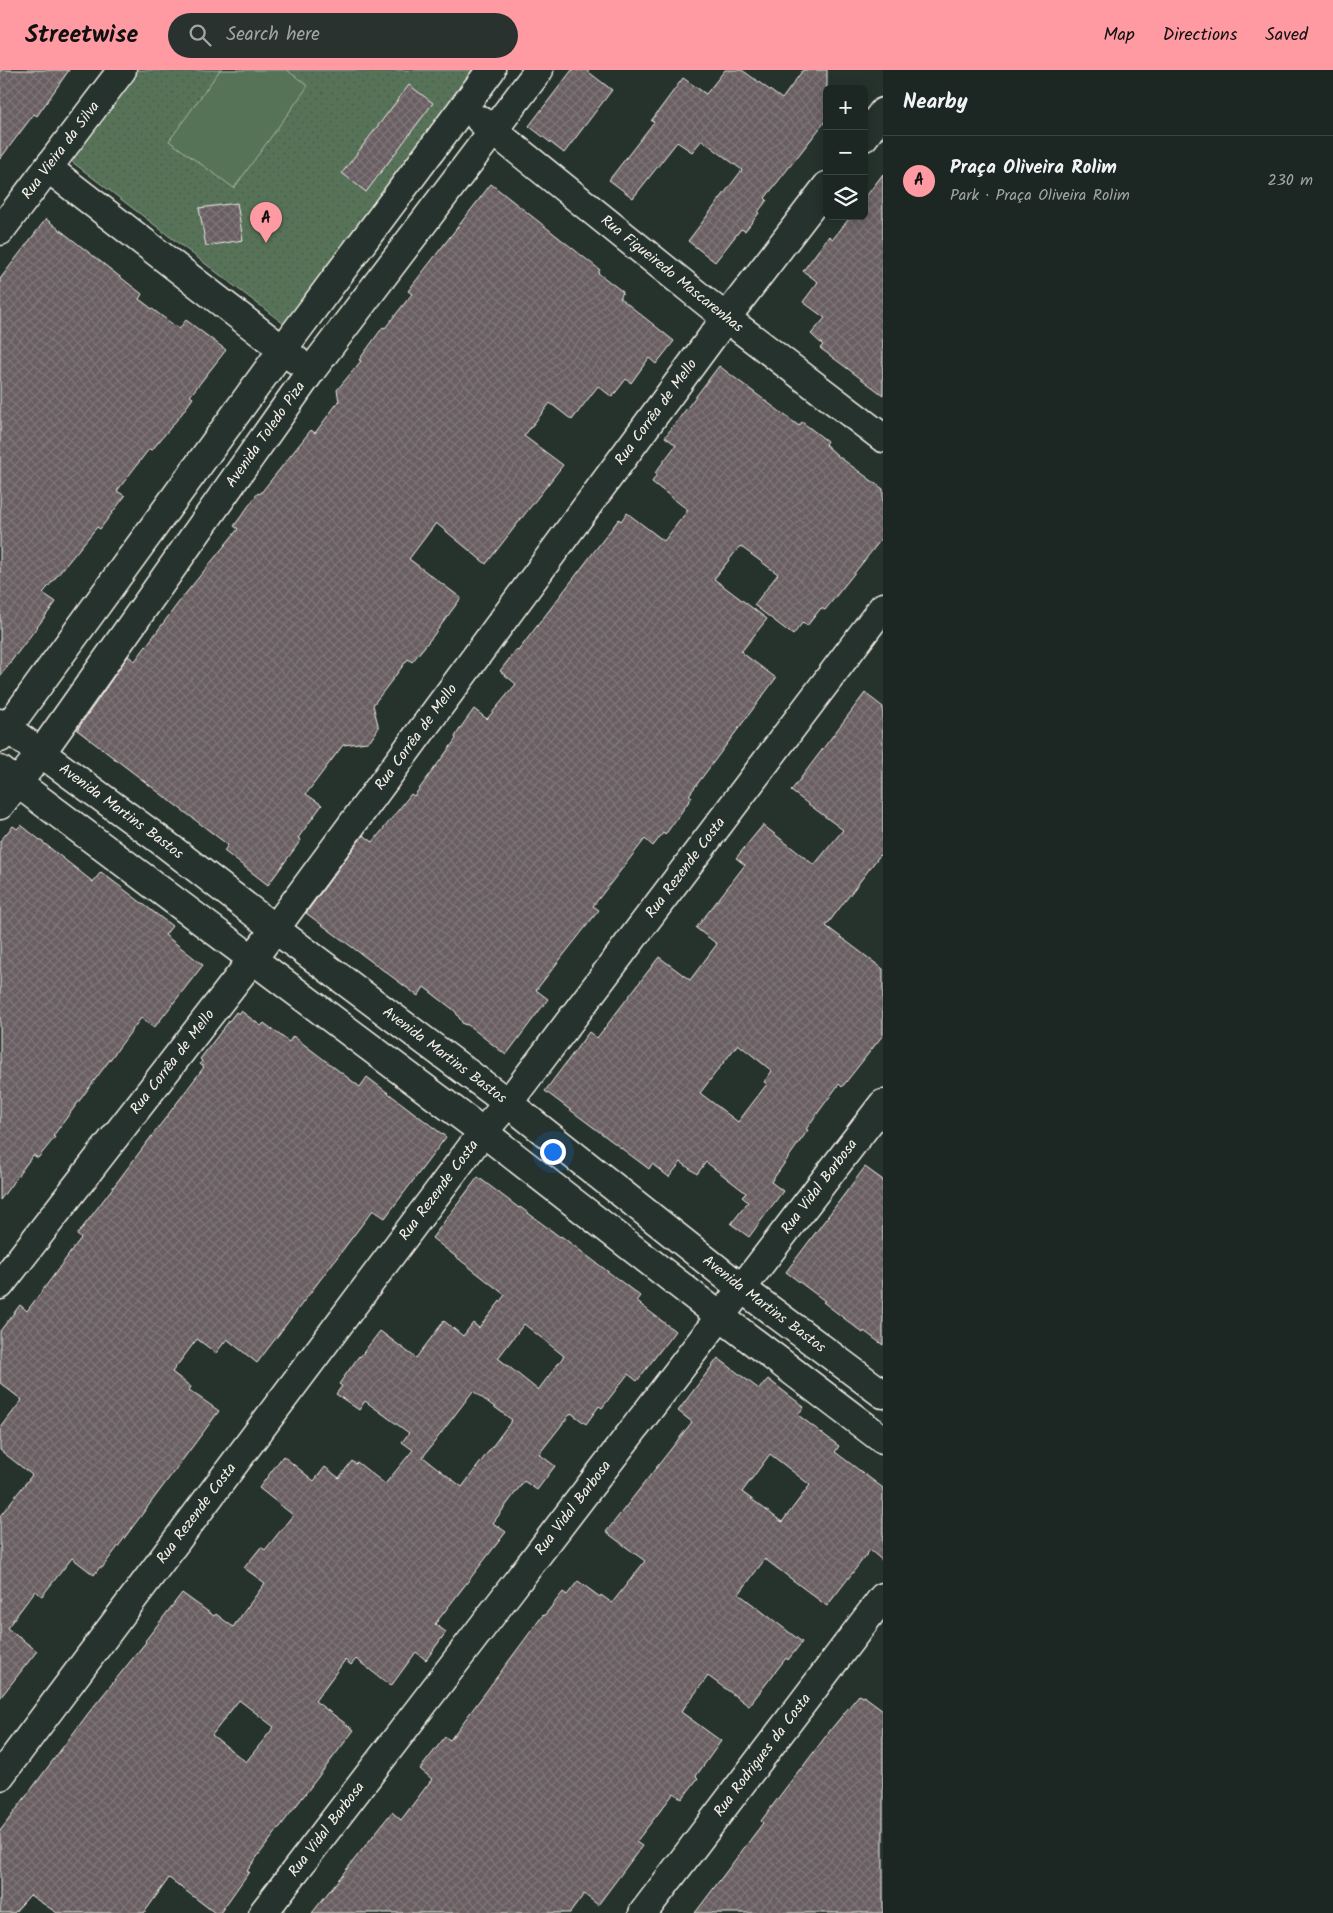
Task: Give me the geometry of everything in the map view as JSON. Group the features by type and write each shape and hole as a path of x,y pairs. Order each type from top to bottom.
{"street":[{"name":"Rua Vieira da Silva","path":"0,231 122,70"},
{"path":"2,730 491,70"},
{"name":"Avenida Toledo Piza","path":"0,804 8,777 41,752 311,371 539,70"},
{"name":"Rua Figueiredo Mascarenhas","path":"462,107 494,130 726,318 883,438"},
{"path":"868,131 883,112"},
{"path":"48,168 311,371"},
{"name":"Rua Corrêa de Mello","path":"0,1285 276,929 726,318 823,191"},
{"name":"Rua Rezende Costa","path":"0,1776 483,1132 508,1103 883,607"},
{"name":"Avenida Martins Bastos","path":"2,730 41,752 164,843 508,1103 741,1288 883,1394"},
{"path":"8,777 483,1132 883,1440"},
{"path":"74,826 96,793"},
{"path":"140,876 164,843"},
{"name":"Rua Vidal Barbosa","path":"263,1913 883,1104"},
{"name":"Rua Rodrigues da Costa","path":"642,1913 883,1597"}],"green space":[{"path":"134,70 486,70 288,327 67,158"},
{"path":"220,70 287,70 308,86 234,188 169,141"}],"building":[{"path":"0,70 69,70 37,116 34,114 0,159"},
{"path":"572,70 586,70 612,90 564,153 529,126"},
{"path":"725,70 742,70 782,99 803,70 827,70 827,85 823,85 823,124 765,198 767,200 745,231 741,229 715,262 688,241 742,170 702,140 692,152 677,142 633,198 609,180 654,122 651,121 683,78 706,94"},
{"path":"409,85 433,103 366,192 342,173"},
{"path":"883,174 883,395 820,348 823,345 811,334 825,318 803,302 818,282 803,271 829,236 833,239 848,220 868,220 868,194"},
{"path":"491,184 600,270 598,273 623,292 620,298 674,341 656,364 649,358 631,383 626,379 612,397 598,386 572,420 550,403 524,436 563,465 486,564 436,523 409,559 461,598 412,662 408,659 373,705 378,729 373,737 367,742 343,745 306,794 322,805 298,838 301,840 268,885 224,851 228,845 77,730 128,656 135,661 182,598 238,529 234,526 258,493 260,494 311,430 315,433 339,401 337,390 361,361 359,360 383,327 385,328 412,294 408,291"},
{"path":"237,203 243,240 206,246 199,208"},
{"path":"46,219 142,294 139,299 179,329 186,320 226,350 190,396 193,398 180,416 152,450 149,449 117,491 125,496 100,529 97,527 43,593 56,602 0,676 0,279"},
{"path":"719,366 799,426 802,422 827,441 825,444 838,456 883,489 883,537 825,610 821,608 807,626 803,622 793,635 754,605 778,574 740,546 714,579 767,619 741,652 776,678 689,795 692,797 665,835 663,833 653,846 645,839 593,906 599,910 536,990 548,999 506,1055 468,1025 463,1024 455,1011 424,987 418,996 306,913 363,835 373,842 411,794 414,796 456,739 455,737 461,727 474,709 487,719 516,684 500,671 516,650 518,651 619,519 621,521 627,513 664,541 688,510 652,482 657,474 655,473 676,445 665,437"},
{"path":"865,693 883,707 883,851 826,926 883,969 883,1035 842,1087 839,1084 806,1129 808,1130 771,1182 783,1191 749,1237 731,1224 748,1202 742,1197 746,1193 706,1162 697,1174 681,1162 669,1177 652,1164 649,1169 545,1091 589,1032 597,1038 659,957 690,980 717,944 696,928 745,865 736,858 763,825 814,865 843,830 791,791","holes":["738,1044 772,1071 764,1082 767,1084 738,1122 700,1093"]},
{"path":"21,825 93,882 101,872 172,926 165,935 203,965 154,1028 141,1018 53,1136 55,1137 38,1158 33,1155 0,1200 0,841 13,826 17,829"},
{"path":"241,1011 261,1026 264,1023 289,1042 293,1036 360,1087 367,1077 446,1137 385,1218 373,1210 257,1363 227,1339 216,1353 197,1339 172,1372 191,1387 189,1390 219,1411 102,1568 100,1567 94,1575 72,1558 42,1596 35,1591 7,1628 37,1651 0,1698 0,1516 32,1475 0,1450 0,1429 22,1400 0,1383 0,1331 20,1305 27,1311 81,1238 77,1235 204,1067 200,1064 202,1061 200,1059 236,1012 239,1014"},
{"path":"865,1167 883,1180 883,1345 864,1331 863,1333 786,1272"},
{"path":"478,1177 519,1208 561,1236 640,1296 636,1301 675,1331 637,1381 628,1374 602,1408 599,1406 586,1424 571,1413 539,1454 555,1466 537,1490 524,1481 493,1523 506,1532 435,1624 446,1632 426,1660 416,1652 391,1686 356,1659 351,1665 345,1660 315,1701 354,1730 257,1857 247,1871 249,1872 220,1913 215,1913 169,1878 144,1913 57,1913 30,1895 14,1913 0,1913 0,1831 182,1593 233,1627 265,1583 244,1568 261,1547 265,1550 293,1515 259,1488 283,1456 314,1481 325,1467 339,1478 352,1461 356,1464 357,1462 385,1484 413,1450 402,1442 409,1433 365,1401 359,1410 336,1394 342,1386 339,1384 380,1331 416,1358 444,1321 463,1336 473,1323 479,1328 505,1295 432,1238","holes":["524,1324 564,1356 538,1390 498,1358","473,1391 512,1420 462,1487 423,1457","239,1700 274,1727 246,1762 212,1735"]},
{"path":"718,1358 759,1389 768,1379 804,1407 798,1415 839,1446 835,1452 883,1488 883,1561 870,1550 827,1606 765,1559 739,1594 802,1642 788,1660 786,1658 749,1706 708,1676 681,1712 721,1741 696,1776 698,1778 682,1799 674,1793 636,1842 642,1846 598,1905 584,1894 570,1913 312,1913 392,1812 401,1820 432,1779 420,1769 445,1737 450,1740 543,1615 563,1592 567,1595 578,1581 612,1603 645,1561 606,1532 692,1422 678,1411","holes":["770,1454 810,1485 782,1522 742,1492"]},
{"path":"859,1695 864,1696 883,1710 883,1913 695,1913 763,1823 761,1821 800,1769"}],"place":[{"name":"Praça Oliveira Rolim","path":"266,243"}]}
